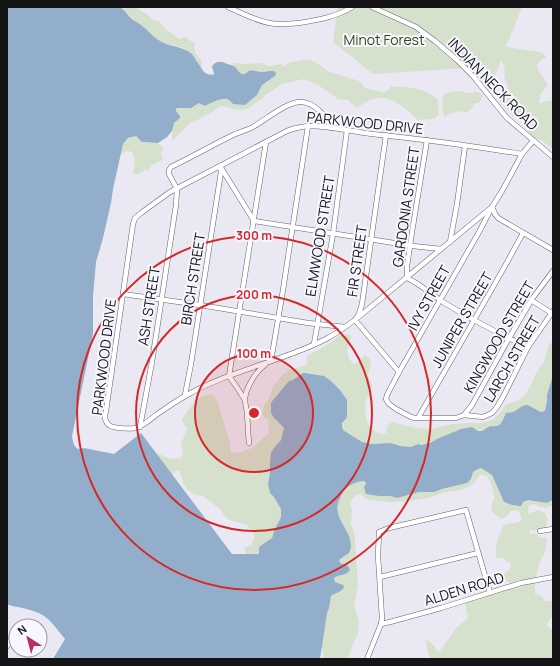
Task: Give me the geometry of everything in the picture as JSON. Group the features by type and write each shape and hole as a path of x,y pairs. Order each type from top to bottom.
{"street":[{"path":"228,7 264,22 291,24 323,19 352,7"},
{"name":"INDIAN NECK ROAD","path":"372,7 416,27 435,41 473,76 507,118 553,157"},
{"path":"177,189 168,173 172,167 231,136 250,128 291,104 303,102 314,107 326,119 330,128"},
{"path":"272,361 308,126"},
{"name":"PARKWOOD DRIVE","path":"140,427 131,429 116,428 108,424 105,419 133,226 135,218 147,208 177,189 220,166 290,130 301,127 308,126 347,130 522,154"},
{"name":"ELMWOOD STREET","path":"314,344 333,234 347,130"},
{"name":"FIR STREET","path":"355,320 359,314 362,304 386,135"},
{"name":"GARDONIA STREET","path":"407,278 407,266 427,140"},
{"path":"140,427 185,396 200,388 314,344 330,337 346,327 492,207 522,154 533,141"},
{"path":"249,443 247,411 244,400 229,376 266,142"},
{"path":"450,242 465,146"},
{"path":"220,166 254,221 410,246 441,249"},
{"name":"BIRCH STREET","path":"185,396 221,172 220,166"},
{"name":"ASH STREET","path":"140,427 162,300 177,189"},
{"path":"492,207 498,218 553,250"},
{"name":"IVY STREET","path":"418,418 411,417 389,404 386,399 387,395 492,207"},
{"name":"JUNIPER STREET","path":"418,418 523,233"},
{"name":"KINGWOOD STREET","path":"464,415 472,405 531,300 553,271"},
{"path":"407,278 418,283 440,300 474,320 528,347"},
{"path":"123,294 346,327"},
{"path":"531,300 552,313"},
{"name":"LARCH STREET","path":"418,418 456,418 464,415 483,417 492,413 497,408 503,397 528,347 552,313"},
{"path":"355,320 399,372"},
{"path":"244,400 249,385 255,376 263,366 272,361"},
{"path":"367,659 381,624 382,609 378,556 379,532 389,528 466,510 490,593"},
{"path":"540,531 553,529"},
{"path":"380,577 478,553"},
{"name":"ALDEN ROAD","path":"381,624 526,582 553,577"}],"green space":[{"path":"120,7 136,7 146,13 153,20 159,21 167,31 178,38 181,39 185,37 195,44 195,51 202,62 201,67 192,54 184,48 161,42 133,20 124,9"},
{"name":"Minot Forest","path":"338,7 522,7 506,47 540,52 546,56 537,65 538,70 548,85 541,93 539,103 553,100 553,149 541,140 532,138 521,116 514,117 497,99 508,88 505,79 503,62 501,60 495,76 483,67 373,74 333,42"},
{"path":"303,60 312,61 330,72 359,81 365,88 381,92 390,89 391,86 422,90 438,100 439,115 434,119 418,120 396,102 384,98 370,100 356,108 348,100 338,99 318,85 304,79 281,84 247,109 240,110 220,106 209,114 189,124 172,141 172,131 174,125 180,118 176,111 177,108 191,108 199,103 205,106 222,99 229,99 233,104 252,99 257,95 262,85 275,76 273,70 262,72 253,70 245,74 240,74 233,63 263,63 268,66 281,64 284,67 287,63"},
{"path":"460,91 467,93 478,92 484,97 481,98 480,103 474,104 468,112 456,112 444,117 442,105 443,95 446,93"},
{"path":"136,136 144,143 158,143 164,149 161,152 163,159 152,165 148,171 144,170 139,174 133,173 135,163 133,154 128,151 121,154 122,147 125,142"},
{"path":"346,334 350,335 351,337 347,352 353,364 359,362 365,355 371,362 368,374 372,386 365,403 365,411 370,426 375,432 382,434 386,433 388,426 393,422 416,428 431,429 453,424 481,423 492,420 505,406 517,401 526,394 536,373 544,362 549,344 553,342 553,375 546,405 542,412 534,409 520,408 505,415 501,424 498,426 490,426 482,430 477,430 472,427 437,439 430,443 411,447 391,443 367,444 343,430 342,424 346,419 329,379 314,374 302,374 295,380 286,383 273,400 271,410 272,415 284,428 281,440 274,448 270,462 268,484 270,493 281,509 281,517 272,538 259,549 259,554 247,555 244,548 251,545 254,539 251,529 246,525 227,519 220,509 203,496 196,495 188,490 184,485 179,470 175,471 172,476 151,457 157,453 169,458 181,458 183,454 181,444 187,429 182,419 199,398 208,394 213,395 217,401 230,442 231,452 240,452 252,448 269,433 267,419 264,418 262,412 273,387 283,374 292,369 306,365 307,356 327,345 339,336"},
{"path":"481,468 492,475 504,502 517,506 528,500 547,503 553,500 553,505 548,507 544,508 534,504 528,507 529,514 538,510 544,512 548,519 546,526 547,529 530,529 529,534 536,534 540,538 546,538 547,541 545,552 540,561 535,581 535,594 541,596 544,601 553,601 553,615 547,626 553,630 553,659 430,659 425,640 432,643 439,652 457,627 466,620 468,616 464,598 484,591 486,596 509,589 511,584 502,576 511,567 510,562 507,562 504,558 496,557 497,545 504,525 519,522 522,519 519,512 515,510 511,511 502,519 493,513 491,510 491,505 494,498 490,481 487,476 480,475 472,485 466,488 432,497 402,502 368,500 361,494 353,498 350,503 352,511 351,524 355,538 358,584 354,607 359,620 358,633 347,659 323,659 320,643 331,596 343,589 343,585 335,582 334,578 337,576 342,576 339,559 344,556 350,538 341,523 337,507 338,501 344,491 358,481 364,480 366,483 365,485 379,496 390,496 397,498 419,492 434,492 467,483 474,472"}],"water":[{"path":"7,7 120,7 133,20 140,24 157,39 164,43 185,49 192,54 207,74 213,75 214,73 212,67 219,62 235,67 242,74 252,70 262,72 274,71 276,73 275,76 262,85 257,95 245,105 233,104 229,100 225,99 205,106 199,103 191,108 177,108 176,111 180,118 174,123 172,131 167,137 158,143 142,142 136,136 128,138 123,144 103,238 96,262 93,296 93,334 72,436 76,448 84,448 114,454 141,433 232,554 259,554 259,547 272,538 281,517 281,509 270,493 268,484 271,453 281,440 284,428 271,413 271,403 289,381 303,373 324,376 340,390 347,400 347,416 342,423 343,430 362,442 371,444 391,443 411,447 418,444 421,445 430,443 461,429 472,427 478,431 482,431 490,426 497,426 501,423 506,413 514,412 525,405 542,412 545,410 547,395 553,375 553,500 547,503 528,500 523,502 521,506 504,502 492,475 481,468 473,472 471,479 467,483 434,492 419,492 397,498 366,494 364,487 366,483 364,481 349,486 342,493 337,510 348,534 351,546 349,553 339,560 340,563 348,566 350,570 346,574 334,578 335,582 343,585 344,587 331,596 320,659 53,659 65,639 55,626 48,618 40,613 7,604"}]}
